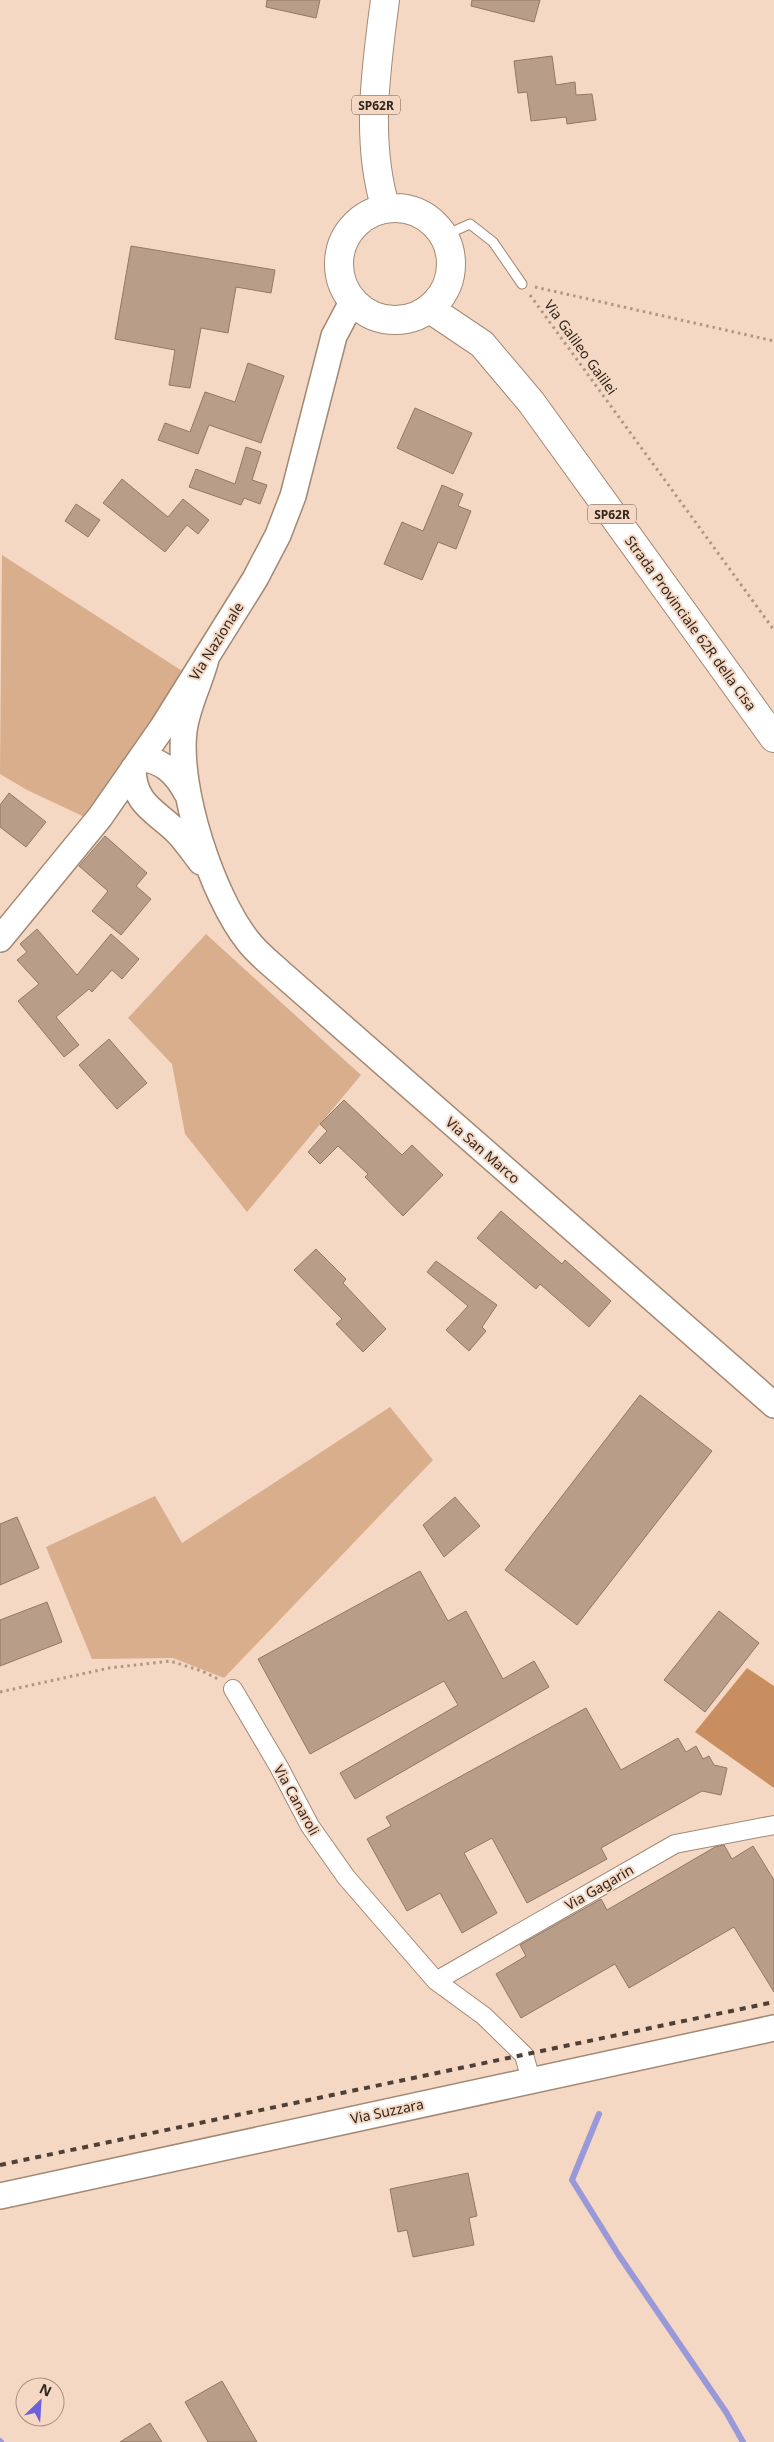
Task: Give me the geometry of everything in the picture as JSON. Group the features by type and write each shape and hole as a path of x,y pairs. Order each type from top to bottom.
{"main road":[{"name":"SP62R","path":"385,0 377,63 374,156 380,189 386,208"},
{"path":"386,208 403,209 419,214 433,223 443,236 449,250 451,267 448,282 441,297 430,308 415,317 398,321 381,319 365,313 352,302 343,287 338,271 339,253 345,237 356,224 370,214 386,208"},
{"name":"Strada Provinciale 62R della Cisa","path":"430,308 482,344 531,402 774,738"}],"street":[{"name":"Via Nazionale","path":"0,939 96,822 137,764 255,579 278,535 293,496 334,336 352,302"},
{"name":"Via San Marco","path":"206,658 184,729 182,755 188,796 214,878"},
{"name":"Via San Marco","path":"188,796 173,772 150,759 137,764 140,799 150,811 179,834 214,878 248,941 280,973 774,1405"},
{"name":"Via San Marco","path":"96,822 116,815 135,812 152,816 165,822"},
{"name":"Via Canaroli","path":"232,1689 279,1767 310,1826 346,1877 436,1981 504,2034 524,2054 531,2080"},
{"name":"Via Gagarin","path":"436,1981 675,1844 774,1825"},
{"name":"Via Suzzara","path":"0,2196 774,2028"}],"lane":[{"path":"443,236 470,224 494,242 522,284"}],"path":[{"name":"Via Galileo Galilei","path":"522,284 774,341"},
{"name":"Via Galileo Galilei","path":"522,284 774,630"},
{"path":"0,1692 109,1668 170,1662 202,1671 232,1689"}],"shaded area":[{"path":"2,555 190,676 93,821 27,790 0,774"},
{"path":"206,934 361,1075 247,1212 185,1134 172,1064 128,1018"},
{"path":"390,1407 433,1460 224,1678 173,1658 92,1659 46,1547 155,1496 182,1543"},
{"path":"747,1668 774,1686 774,1788 695,1732"}],"building":[{"path":"267,0 320,0 316,18 266,7"},
{"path":"472,0 540,0 534,22 471,6"},
{"path":"552,56 556,85 575,82 576,95 592,94 596,120 567,124 566,117 531,121 527,92 518,93 514,61"},
{"path":"131,246 275,270 271,293 236,287 228,333 201,328 190,388 169,385 175,350 115,339"},
{"path":"248,363 284,376 261,443 209,425 198,454 158,440 165,423 190,432 205,392 235,402"},
{"path":"415,408 472,433 453,474 397,448"},
{"path":"246,447 261,452 252,480 267,485 260,504 244,498 241,505 189,487 196,469 235,484"},
{"path":"122,479 168,517 183,499 209,520 198,534 187,525 165,552 103,503"},
{"path":"442,485 463,494 458,506 471,511 456,549 438,542 422,580 384,564 402,522 423,531"},
{"path":"76,504 100,520 88,537 65,521"},
{"path":"9,793 46,822 26,847 0,827 0,805"},
{"path":"105,836 147,873 136,886 151,899 121,935 92,911 108,891 79,866"},
{"path":"37,929 77,975 111,934 139,959 122,979 112,970 92,992 89,989 56,1017 79,1045 64,1057 18,1001 39,984 17,960 27,952 20,944"},
{"path":"109,1039 147,1083 117,1109 79,1065"},
{"path":"344,1100 402,1155 412,1145 443,1175 403,1216 365,1177 368,1174 338,1146 320,1164 308,1152 327,1131 320,1124"},
{"path":"501,1211 562,1264 565,1260 611,1301 589,1327 540,1284 536,1289 477,1238"},
{"path":"316,1249 346,1279 343,1283 386,1329 363,1352 336,1324 342,1319 294,1270"},
{"path":"436,1261 497,1305 482,1327 486,1331 469,1351 446,1330 468,1306 427,1272"},
{"path":"640,1395 712,1451 577,1625 505,1570"},
{"path":"455,1497 480,1526 444,1557 423,1525"},
{"path":"17,1517 39,1568 0,1585 0,1524"},
{"path":"420,1571 448,1621 466,1611 503,1679 534,1661 549,1687 355,1799 340,1773 458,1705 444,1681 310,1754 258,1659"},
{"path":"47,1602 62,1642 0,1666 0,1620"},
{"path":"719,1611 759,1643 705,1712 664,1680"},
{"path":"586,1708 621,1770 678,1738 686,1752 696,1746 703,1759 709,1756 714,1765 727,1768 721,1795 702,1791 601,1848 607,1859 527,1903 492,1838 464,1853 497,1913 462,1933 440,1893 407,1911 367,1839 391,1826 386,1817"},
{"path":"724,1845 732,1859 753,1846 774,1880 774,1992 734,1927 629,1988 615,1964 521,2018 496,1974 526,1956 520,1945 601,1899 607,1910 715,1847"},
{"path":"468,2173 477,2216 469,2218 474,2245 413,2257 407,2230 398,2232 390,2189"},
{"path":"222,2381 257,2442 208,2442 185,2402"},
{"path":"150,2423 162,2442 120,2442"}],"waterway":[{"path":"599,2114 572,2180 618,2254 726,2412 743,2442"}],"railway":[{"path":"0,2165 774,2002"}]}
